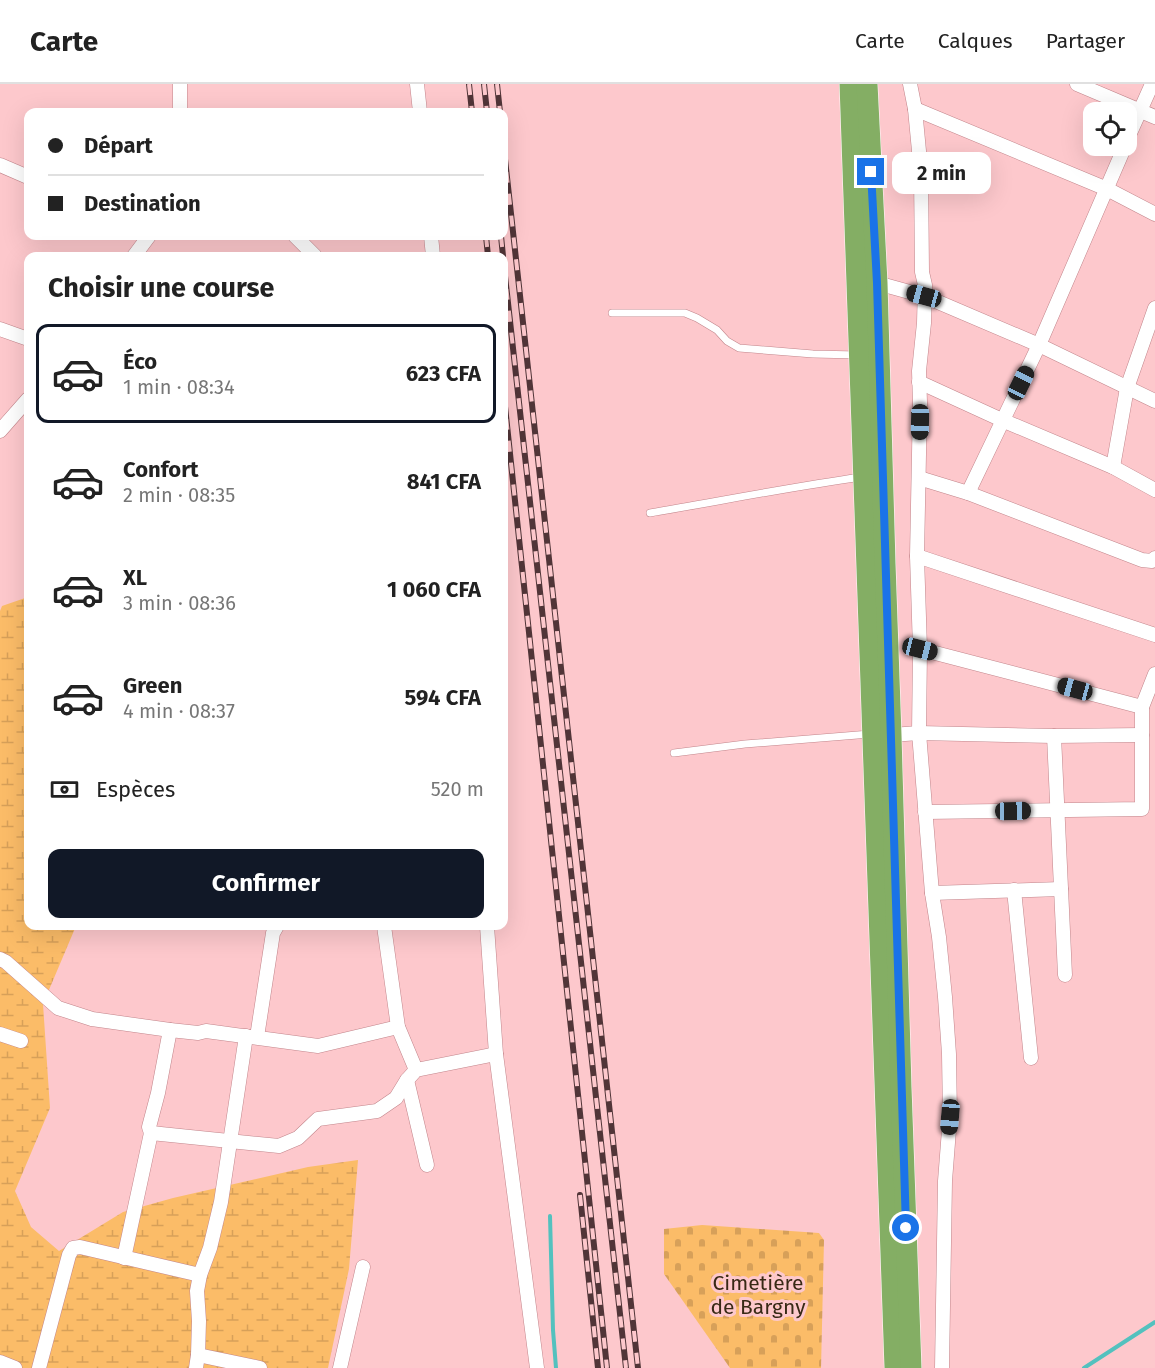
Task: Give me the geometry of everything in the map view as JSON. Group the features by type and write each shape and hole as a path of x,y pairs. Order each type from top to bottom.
{"highway":[{"path":"850,84 864,477 882,735 901,1087 911,1368"},
{"path":"867,84 877,283 885,564 882,735 895,1368"}],"street":[{"path":"180,84 180,108"},
{"path":"417,84 420,108"},
{"path":"910,84 915,109 921,172 922,272 925,285 919,382 921,403 917,556 920,649 919,733 932,893 945,998 950,1117 945,1181 942,1368"},
{"path":"1077,84 1155,117"},
{"path":"1137,118 1152,84"},
{"path":"915,109 1107,189 1155,214"},
{"path":"968,493 1039,345 1121,156"},
{"path":"0,165 24,175"},
{"path":"299,240 311,252"},
{"path":"877,283 924,296 1039,345 1155,400"},
{"path":"1113,467 1127,388 1155,309"},
{"path":"0,329 24,338"},
{"path":"919,382 1113,467 1155,490"},
{"path":"0,431 24,404"},
{"path":"919,478 968,493 1142,560 1152,561 1155,558"},
{"path":"917,556 1155,635"},
{"path":"920,649 1142,707"},
{"path":"925,812 1142,809 1142,707 1155,674"},
{"path":"882,735 919,733 1142,735"},
{"path":"1054,736 1065,975"},
{"path":"932,893 1061,889"},
{"path":"1014,890 1031,1058"},
{"path":"260,1368 197,1362 199,1321 197,1292 220,1202 229,1141 275,930"},
{"path":"385,930 398,1027 411,1075 427,1165"},
{"path":"487,930 496,1053 537,1368"},
{"path":"0,959 58,1008 92,1019 198,1033 206,1031 251,1036 318,1046 398,1027"},
{"path":"124,1258 170,1030"},
{"path":"0,1034 21,1041"},
{"path":"151,1133 279,1146 298,1138 318,1119 377,1111 396,1098 411,1075 496,1053"},
{"path":"39,1368 69,1255 73,1248 80,1247 200,1275"},
{"path":"340,1368 363,1267"},
{"path":"0,1362 15,1368"}],"lane":[{"path":"612,313 685,313 717,330 727,341 739,348 859,355"},
{"path":"650,513 817,483 864,477"},
{"path":"674,753 745,744 882,735"}],"green space":[{"path":"24,598 24,930 74,930 43,1004 50,1108 15,1191 31,1227 59,1251 123,1212 308,1167 358,1160 349,1269 328,1368 0,1368 0,611 2,606"},
{"name":"Cimetière de Bargny","path":"702,1225 819,1233 824,1240 821,1368 730,1368 664,1274 664,1229"}],"waterway":[{"path":"550,1216 556,1368"},
{"path":"1084,1368 1155,1322"}],"railway":[{"path":"469,84 472,108"},
{"path":"484,84 487,108"},
{"path":"497,84 500,108"},
{"path":"508,186 638,1368"},
{"path":"486,240 488,252"},
{"path":"501,240 503,252"},
{"path":"508,303 626,1368"},
{"path":"508,435 607,1368"},
{"path":"580,1195 598,1368"}],"route":[{"path":"871,172 877,283 906,1228"}]}
